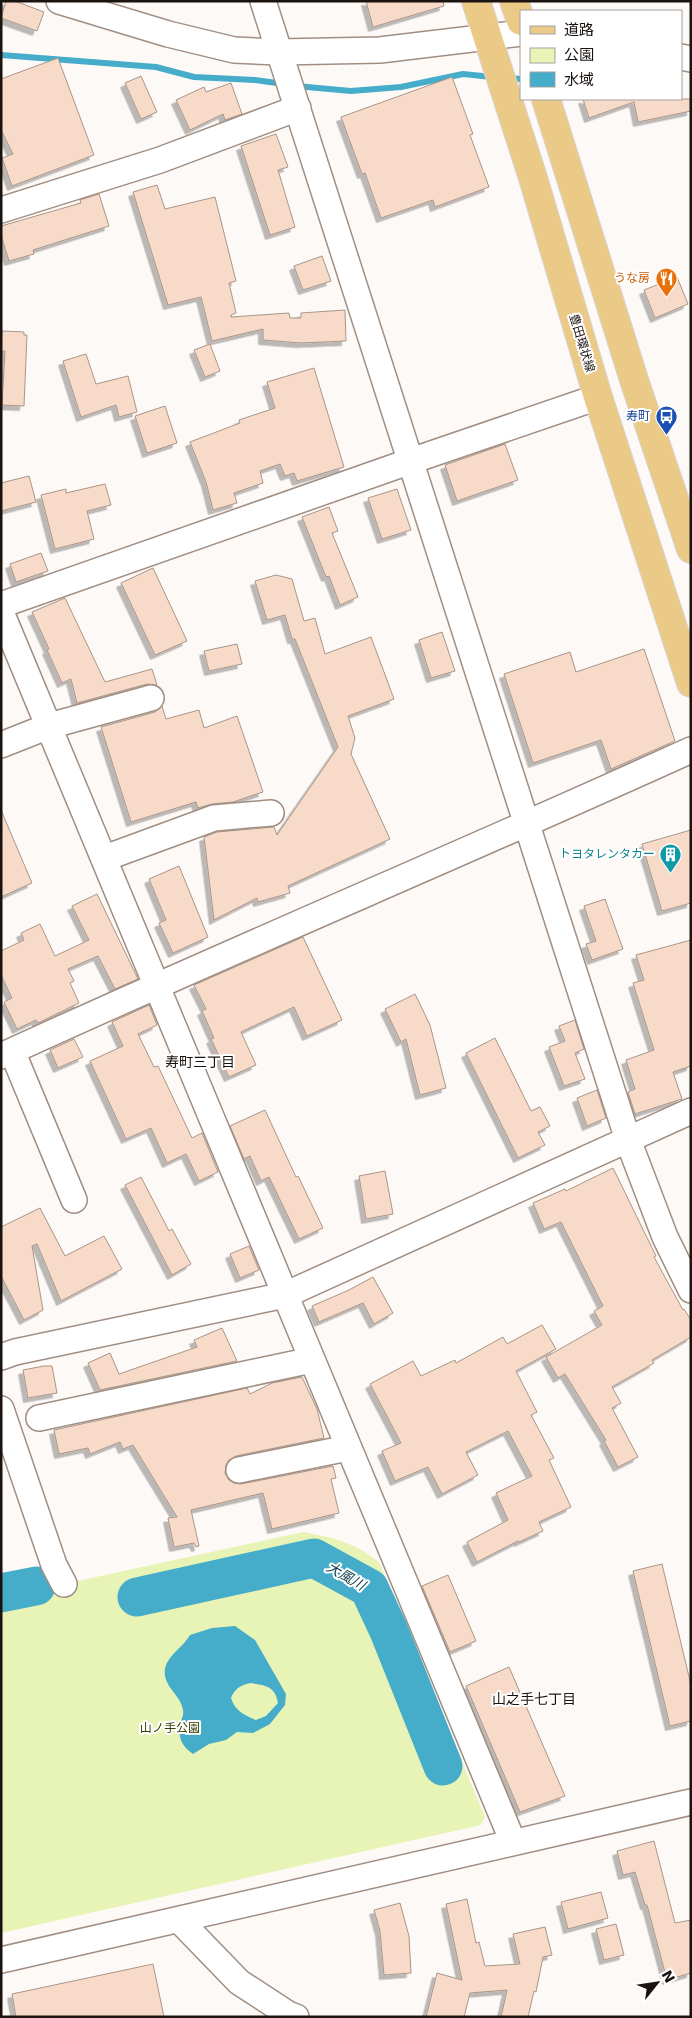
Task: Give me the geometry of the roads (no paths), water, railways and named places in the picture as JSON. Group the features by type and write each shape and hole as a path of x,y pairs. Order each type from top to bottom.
{"main road":[{"name":"豊田環状線","path":"476,1 598,397 691,683"},
{"path":"514,1 520,19"},
{"path":"546,100 635,383 691,549"}],"street":[{"path":"59,1 158,32 225,48 279,52 380,50 520,33"},
{"path":"263,1 628,1140 666,1237 691,1290"},
{"path":"1,210 160,160 298,108"},
{"path":"1,605 598,397"},
{"path":"1,612 513,1842"},
{"path":"1,745 49,726 151,698"},
{"path":"74,1200 6,1054 156,985 527,825 691,750"},
{"path":"105,858 214,818 270,813"},
{"path":"1,1357 16,1352 285,1294 691,1111"},
{"path":"39,1418 312,1360"},
{"path":"1,1409 54,1565 64,1584"},
{"path":"239,1470 348,1448"},
{"path":"1,1960 691,1802"},
{"path":"179,1920 239,1982 288,2014 296,2017"}],"water":[{"path":"235,1626 255,1640 286,1694 285,1705 270,1724 253,1733 237,1732 226,1740 209,1744 193,1754 181,1740 182,1705 166,1680 165,1669 172,1655 190,1635 212,1628","holes":["251,1683 265,1686 272,1690 277,1697 278,1703 266,1716 256,1720 240,1712 231,1698 236,1689"]}],"waterway":[{"path":"1,55 156,67 194,77 255,80 284,84"},
{"path":"296,86 351,91 401,87 463,74 492,77"},
{"path":"507,78 520,79"},
{"name":"大風川","path":"137,1597 314,1558 369,1588 389,1631 443,1766"},
{"name":"大風川","path":"1,1593 36,1586"}],"place":[{"name":"うな房","path":"666,297"},
{"name":"寿町","path":"666,435"},
{"name":"トヨタレンタカー","path":"671,873"}],"district":[{"name":"寿町三丁目","path":"200,1062"},
{"name":"山之手七丁目","path":"534,1699"}],"park label":[{"name":"山ノ手公園","path":"170,1728"}]}
